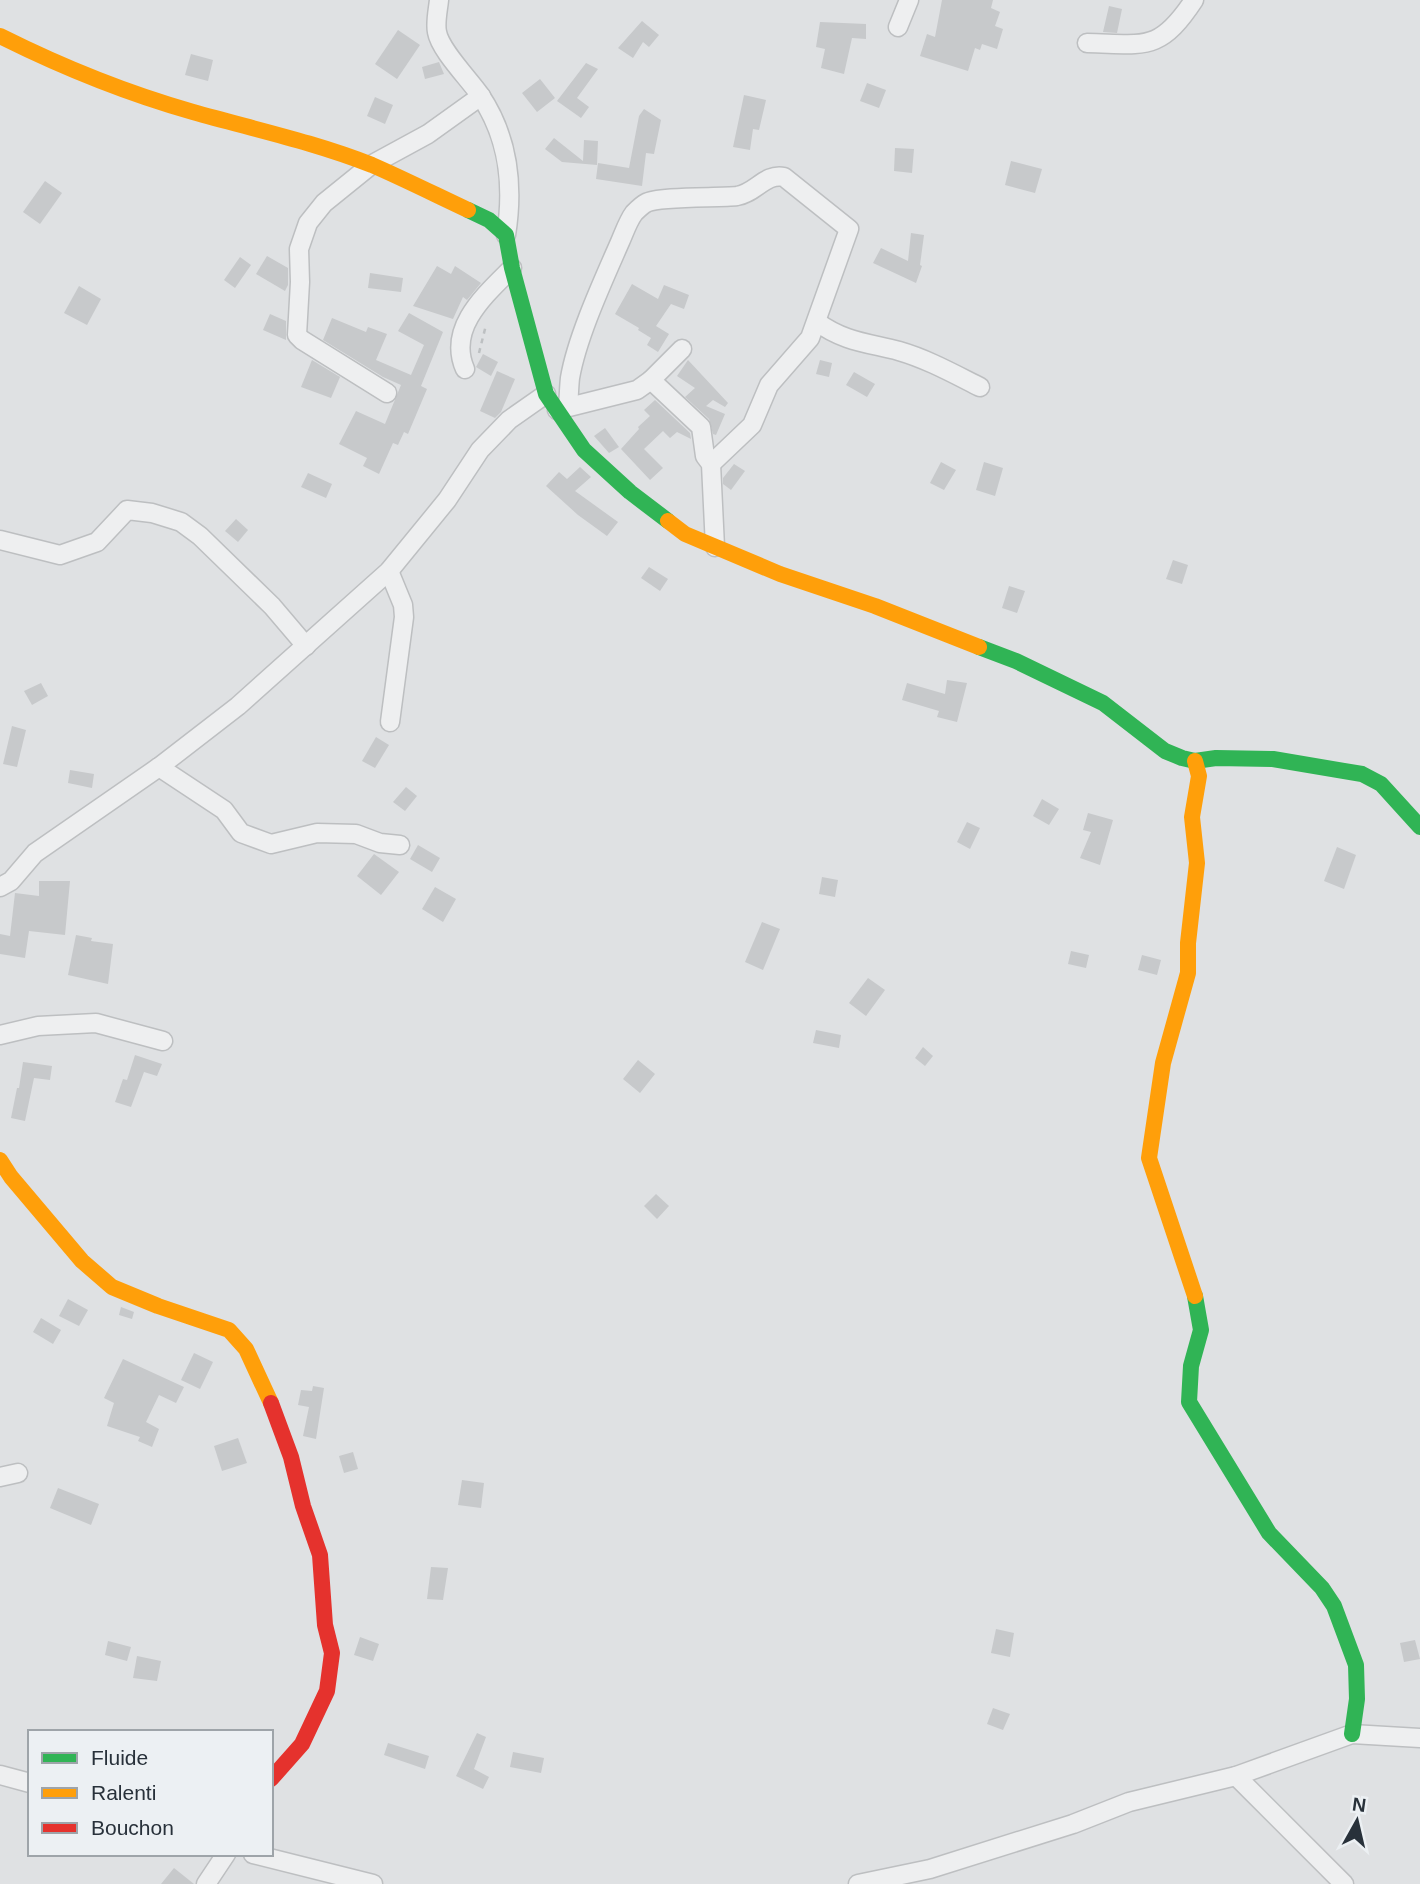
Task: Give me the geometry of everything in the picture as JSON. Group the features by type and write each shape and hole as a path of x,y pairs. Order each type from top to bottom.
{"street":[{"path":"439,0 437,33 451,57 481,96 506,155 511,180 506,235 512,268 546,394 562,408 584,450 631,492 685,534 1016,661 1103,703 1165,751 1195,761 1216,758 1273,759 1362,774 1381,784 1420,827"},
{"path":"898,27 909,0"},
{"path":"1087,43 1145,44 1163,37 1179,22 1194,0"},
{"path":"0,36 44,58 115,87 192,112 285,136 371,165 489,220 506,235"},
{"path":"387,393 297,335 299,249 308,223 324,203 371,165 428,134 481,96"},
{"path":"562,408 604,279 633,214 646,203 658,198 745,195 768,177 784,177 849,229 810,338 769,384 752,425 711,464"},
{"path":"465,369 460,358 460,347 469,316 477,303 512,268"},
{"path":"817,323 831,333 867,346 900,351 980,387"},
{"path":"562,408 637,390 682,349"},
{"path":"651,380 701,427 705,456 711,464 715,547"},
{"path":"0,887 11,881 34,853 159,767 238,705 306,646 388,571 447,500 480,450 509,420 546,394"},
{"path":"0,540 60,555 97,542 127,510 152,513 181,523 200,536 272,606 306,646"},
{"path":"388,571 403,605 404,617 390,722"},
{"path":"1195,761 1199,776 1192,817 1197,863 1188,943 1188,973 1163,1063 1149,1158 1198,1310 1201,1330 1191,1366 1189,1402 1269,1533 1322,1588 1334,1606 1356,1665 1357,1699 1352,1734"},
{"path":"159,767 224,810 241,834 271,844 317,833 356,834 380,843 400,845"},
{"path":"0,1035 38,1026 96,1023 163,1041"},
{"path":"0,1160 10,1177 82,1261 112,1287 229,1330 246,1349 266,1390 291,1457 303,1506 320,1555 325,1625 332,1653 327,1691 306,1736 273,1777"},
{"path":"0,1477 18,1473"},
{"path":"858,1884 930,1869 1073,1824 1129,1802 1236,1776 1352,1734 1420,1738"},
{"path":"0,1775 28,1782"},
{"path":"1236,1776 1344,1884"},
{"path":"206,1884 225,1856"},
{"path":"261,1856 373,1884"}],"building":[{"path":"942,0 993,0 991,8 1000,12 995,26 1003,29 997,49 982,44 980,50 975,48 968,71 920,56 927,34 935,37"},
{"path":"1109,6 1122,9 1117,33 1103,32"},
{"path":"642,21 659,35 649,47 643,42 633,58 618,48"},
{"path":"820,22 866,24 866,39 852,38 844,74 821,68 825,49 816,47"},
{"path":"398,30 420,45 397,79 375,64"},
{"path":"191,54 213,60 208,81 185,75"},
{"path":"439,62 444,74 425,79 422,67"},
{"path":"586,63 598,69 577,98 589,107 581,118 557,101"},
{"path":"540,79 555,98 537,112 522,93"},
{"path":"867,83 886,90 879,108 860,101"},
{"path":"744,95 766,100 759,130 753,129 750,150 733,147"},
{"path":"375,97 393,105 385,124 367,116"},
{"path":"644,109 661,120 654,154 646,153 642,186 596,179 598,163 629,168 639,116"},
{"path":"554,138 583,161 584,140 598,141 597,165 562,162 545,149"},
{"path":"895,148 914,149 912,173 894,171"},
{"path":"1011,161 1042,169 1035,193 1005,185"},
{"path":"45,181 62,193 40,224 23,212"},
{"path":"911,233 924,235 922,266 916,283 873,263 881,248 908,261"},
{"path":"267,256 288,268 288,285 285,291 256,274"},
{"path":"240,257 251,265 235,288 224,280"},
{"path":"437,266 451,274 455,266 481,283 467,300 463,297 453,319 413,306"},
{"path":"370,273 403,278 401,292 368,288"},
{"path":"632,284 658,299 664,285 689,295 684,309 671,304 656,326 669,334 658,352 647,345 651,338 615,314"},
{"path":"79,286 101,299 87,325 64,313"},
{"path":"409,313 443,332 421,386 427,389 408,434 404,432 398,445 393,443 379,474 363,466 367,458 339,444 356,411 385,424 401,385 323,340 332,318 366,332 368,327 387,334 376,360 411,375 424,345 398,331"},
{"path":"270,314 286,321 286,340 263,330"},
{"path":"483,354 498,362 491,376 476,367"},
{"path":"312,360 340,377 331,398 301,387"},
{"path":"688,360 728,403 725,407 713,400 706,406 725,414 716,435 713,434 709,419 685,397 695,388 677,376"},
{"path":"820,360 832,363 829,377 816,374"},
{"path":"497,371 515,379 501,412 495,418 480,411"},
{"path":"854,372 875,384 867,397 846,385"},
{"path":"655,400 690,433 691,439 677,432 670,438 663,431 644,449 663,468 650,480 621,449 650,416 644,410"},
{"path":"605,428 619,447 609,453 594,436"},
{"path":"941,462 956,470 944,490 930,483"},
{"path":"984,462 1003,468 995,496 976,490"},
{"path":"734,464 745,471 731,490 723,484 723,478"},
{"path":"580,467 591,477 575,491 618,522 607,536 578,515 546,486 559,472 567,479"},
{"path":"308,473 332,484 326,498 301,487"},
{"path":"236,519 248,530 238,542 225,531"},
{"path":"1173,560 1188,565 1182,584 1166,579"},
{"path":"649,567 668,579 660,591 641,578"},
{"path":"1009,586 1025,591 1017,613 1002,608"},
{"path":"947,680 967,683 957,722 937,717 939,711 902,700 907,683 945,694"},
{"path":"41,683 48,696 32,705 24,691"},
{"path":"12,726 26,730 17,767 3,764"},
{"path":"376,737 389,745 375,768 362,761"},
{"path":"70,770 94,774 92,788 68,783"},
{"path":"406,787 417,796 405,811 393,802"},
{"path":"1042,799 1059,809 1049,825 1033,816"},
{"path":"1088,813 1113,820 1100,865 1080,858 1091,832 1083,830"},
{"path":"967,822 980,828 970,849 957,842"},
{"path":"418,845 440,858 432,872 410,859"},
{"path":"1337,847 1356,855 1344,889 1324,881"},
{"path":"374,854 399,872 381,895 357,876"},
{"path":"822,877 838,880 835,897 819,894"},
{"path":"39,881 70,881 65,935 29,931 25,958 0,954 0,934 10,936 15,893 39,896"},
{"path":"435,887 456,899 443,922 422,909"},
{"path":"762,922 780,929 763,970 745,962"},
{"path":"76,935 92,938 91,941 113,944 108,984 68,975"},
{"path":"1071,951 1089,955 1086,968 1068,964"},
{"path":"1142,955 1161,960 1157,975 1138,970"},
{"path":"868,978 885,990 866,1016 849,1003"},
{"path":"816,1030 841,1035 839,1048 813,1043"},
{"path":"923,1047 933,1056 925,1066 915,1058"},
{"path":"135,1055 162,1064 157,1076 144,1072 131,1107 115,1102 123,1079 127,1080"},
{"path":"638,1060 655,1074 640,1093 623,1079"},
{"path":"23,1062 52,1066 50,1080 34,1078 25,1121 11,1118"},
{"path":"656,1194 669,1206 657,1219 644,1206"},
{"path":"68,1299 88,1310 79,1326 59,1316"},
{"path":"121,1307 134,1312 132,1319 119,1315"},
{"path":"41,1318 61,1330 53,1344 33,1332"},
{"path":"194,1353 213,1362 200,1389 181,1380"},
{"path":"123,1359 184,1387 176,1403 159,1395 146,1422 159,1429 152,1447 138,1441 140,1437 107,1426 114,1403 104,1398"},
{"path":"313,1386 324,1388 316,1439 303,1436 309,1407 298,1405 301,1390 312,1391"},
{"path":"238,1438 247,1463 222,1471 214,1446"},
{"path":"353,1452 358,1469 344,1473 339,1456"},
{"path":"462,1480 484,1483 481,1508 458,1505"},
{"path":"58,1488 99,1504 91,1525 50,1508"},
{"path":"431,1567 448,1568 443,1600 427,1599"},
{"path":"996,1629 1014,1633 1010,1657 991,1653"},
{"path":"360,1637 379,1644 373,1661 354,1655"},
{"path":"1415,1640 1420,1659 1404,1662 1400,1643"},
{"path":"108,1641 131,1647 127,1661 105,1655"},
{"path":"137,1656 161,1661 157,1681 133,1678"},
{"path":"993,1708 1010,1714 1003,1730 987,1724"},
{"path":"477,1733 486,1737 474,1769 489,1777 483,1789 456,1776"},
{"path":"388,1743 429,1756 425,1769 384,1755"},
{"path":"513,1752 544,1758 541,1773 510,1767"},
{"path":"174,1868 194,1884 161,1884"}],"traffic: fast":[{"path":"468,210 489,220 506,235 512,268 546,394 584,450 630,492 668,521"},
{"path":"979,647 1016,661 1103,703 1165,751 1182,758 1195,761 1216,758 1273,759 1362,774 1381,784 1420,827"},
{"path":"1195,1296 1201,1330 1191,1366 1189,1402 1269,1533 1322,1588 1334,1606 1356,1665 1357,1699 1352,1734"}],"traffic: slow":[{"path":"0,36 119,88 350,157 468,210"},
{"path":"668,521 685,534 780,574 875,606 979,647"},
{"path":"1195,761 1199,776 1192,817 1197,863 1188,943 1188,973 1163,1063 1149,1158 1195,1296"},
{"path":"0,1160 11,1177 82,1261 112,1287 229,1330 246,1349 271,1403"}],"traffic: jam":[{"path":"271,1403 291,1457 303,1506 320,1555 325,1625 332,1653 327,1691 302,1744 273,1777"}]}
